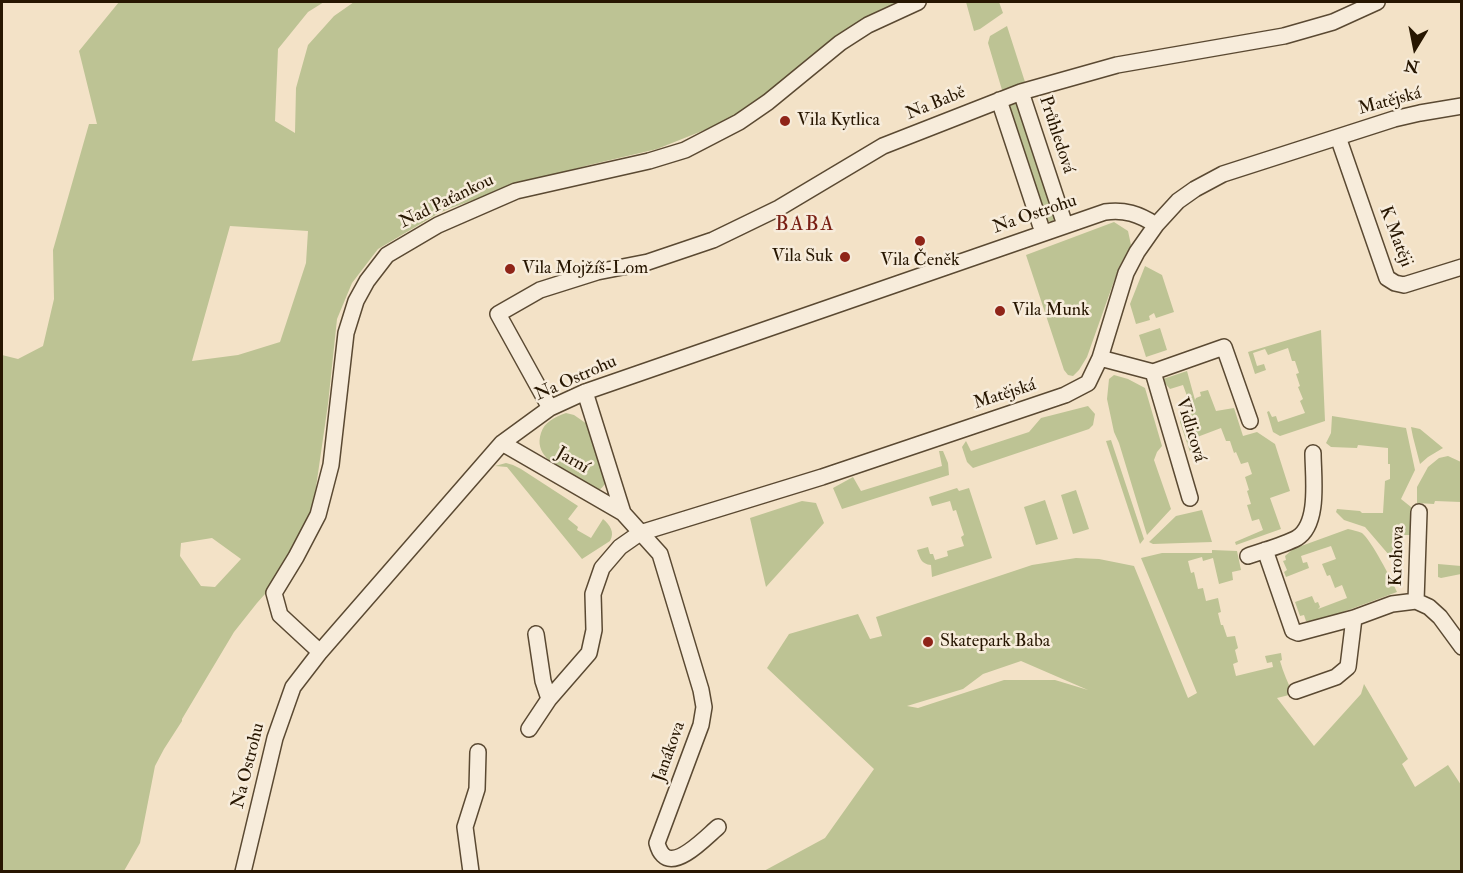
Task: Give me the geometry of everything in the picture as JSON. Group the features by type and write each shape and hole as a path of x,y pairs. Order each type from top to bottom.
{"street":[{"name":"Nad Paťankou","path":"321,651 280,615 274,593 318,515 331,465 346,333 356,301 367,281 387,255 438,225 516,191 649,161 685,150 739,122 768,102 840,43 868,25 918,2"},
{"name":"Na Babě","path":"550,408 498,314 540,290 597,272 648,262 713,240 779,208 883,146 999,99 1116,65 1284,36 1333,22 1377,2"},
{"name":"Průhledová","path":"1021,92 1065,225"},
{"path":"999,99 1043,233"},
{"name":"Matějská","path":"529,729 549,699 589,653 594,630 593,594 602,568 620,547 640,533 822,477 1065,395 1088,383 1100,358 1126,273 1137,252 1156,225 1178,201 1222,174 1394,119 1461,106"},
{"name":"K Matěji","path":"1338,137 1387,278 1404,285 1461,267"},
{"name":"Na Ostrohu","path":"243,872 275,738 293,687 321,651 502,442 550,408 585,392 1065,225 1112,211 1136,214 1156,225"},
{"path":"1100,358 1152,372 1224,347 1250,421"},
{"name":"Vidlicová","path":"1152,372 1190,498"},
{"name":"Jarní","path":"585,392 622,513"},
{"name":"Jarní","path":"502,442 622,513 640,533"},
{"path":"1248,556 1296,538 1308,527 1313,508 1313,453"},
{"name":"Krohova","path":"1416,600 1419,512"},
{"name":"Janákova","path":"640,533 660,554 702,690 704,707 701,725 657,843 661,854 667,858 676,859 686,855 718,827"},
{"name":"Krohova","path":"1265,550 1293,631 1298,633 1354,618 1392,604 1416,600 1430,607 1440,617 1461,647"},
{"path":"1296,691 1336,677 1348,667 1354,618"},
{"path":"536,634 543,681 549,699"},
{"path":"471,872 465,826 477,789 478,752"}],"green space":[{"path":"119,2 324,2 308,12 278,49 275,121 295,133 296,88 308,45 334,16 354,2 898,2 863,19 823,47 745,110 712,127 657,149 516,185 451,208 378,249 352,283 337,319 328,404 312,515 281,576 234,632 155,766 140,843 124,871 2,872 2,355 18,359 43,346 54,299 53,250 89,124 97,124 79,51","holes":["230,226 308,231 306,263 280,342 238,355 192,361","212,538 241,559 215,587 201,586 180,556 181,543"]},
{"path":"966,2 999,2 1003,13 974,31"},
{"path":"1007,26 1025,82 1002,90 988,43 990,36"},
{"path":"1014,101 1018,102 1056,216 1052,222 1046,220 1009,108"},
{"path":"1114,222 1128,231 1131,245 1119,267 1087,357 1073,376 1068,375 1064,370 1026,255"},
{"path":"1145,266 1162,275 1174,312 1156,318 1154,313 1149,316 1150,320 1136,324 1130,304"},
{"path":"1160,328 1167,350 1146,357 1139,335"},
{"path":"1321,330 1325,421 1280,436 1273,432 1267,412 1269,411 1272,417 1276,416 1278,422 1305,413 1300,401 1303,399 1298,387 1300,386 1296,374 1299,373 1295,361 1292,361 1288,348 1268,355 1265,349 1253,353 1257,366 1264,364 1266,370 1255,374 1248,352"},
{"path":"1187,371 1195,400 1201,396 1200,392 1208,390 1216,411 1234,408 1243,436 1257,432 1275,444 1290,491 1270,498 1281,529 1236,545 1235,542 1263,530 1259,519 1252,521 1247,505 1251,504 1245,477 1252,474 1248,462 1241,464 1230,441 1226,441 1221,428 1192,439 1194,444 1198,443 1200,450 1190,452 1180,422 1181,412 1195,406 1191,407 1183,385 1170,389 1163,381 1163,379"},
{"path":"1114,375 1145,388 1162,446 1154,460 1171,509 1147,535 1114,432 1107,399 1109,379"},
{"path":"1088,406 1095,414 1093,425 1089,429 973,468 967,462 962,447 966,441 971,451 1029,432 1041,418"},
{"path":"566,413 574,415 587,424 606,481 600,489 597,490 562,470 546,457 540,447 542,429 551,420"},
{"path":"1332,416 1406,428 1415,470 1401,499 1411,507 1411,535 1400,535 1395,562 1365,527 1344,520 1336,512 1337,509 1362,513 1383,513 1385,481 1390,479 1388,448 1358,445 1357,448 1331,447 1326,443 1331,433"},
{"path":"1411,427 1420,429 1443,448 1420,464"},
{"path":"1111,440 1144,539 1140,544 1106,441"},
{"path":"939,451 943,451 948,463 949,475 842,509 833,488 853,477 861,491 942,466"},
{"path":"1448,456 1461,462 1461,502 1417,503 1417,487 1428,467 1439,458"},
{"path":"506,463 521,469 578,506 568,519 578,527 577,530 591,538 603,519 611,529 610,541 582,559 507,467 495,466"},
{"path":"957,488 959,491 969,488 992,558 932,577 931,565 923,562 917,550 928,547 935,560 948,556 947,551 964,546 961,537 964,535 956,510 953,511 950,501 932,506 929,497"},
{"path":"1076,490 1089,529 1073,534 1061,495"},
{"path":"1045,500 1058,539 1036,545 1024,507"},
{"path":"802,501 816,503 824,523 766,587 750,518"},
{"path":"1202,510 1212,542 1153,544 1149,542 1176,516"},
{"path":"1348,529 1362,533 1371,543 1397,592 1316,622 1306,621 1304,615 1300,616 1295,602 1312,596 1315,603 1318,602 1320,607 1318,609 1347,598 1342,585 1335,588 1322,564 1336,559 1331,546 1301,556 1303,563 1307,562 1309,568 1286,577 1284,572 1287,570 1283,561 1286,560 1285,556 1293,549"},
{"path":"1212,550 1237,551 1241,570 1232,572 1233,580 1219,584 1213,558 1203,561 1202,557 1188,561 1191,573 1194,572 1198,589 1203,588 1206,601 1218,598 1221,612 1218,613 1227,637 1235,636 1238,662 1233,664 1236,676 1273,667 1272,662 1267,663 1265,656 1281,653 1282,660 1280,661 1293,694 1277,698 1314,746 1361,694 1364,684 1408,759 1402,764 1415,787 1448,765 1461,785 1461,871 762,872 825,838 874,769 767,668 789,634 858,614 870,639 882,636 876,617 1032,565 1076,558 1099,559 1134,566 1188,698 1197,693 1141,558 1162,553 1212,553","holes":["1021,661 1088,690 1055,680 1004,680 918,708 907,706 963,689 983,674"]},
{"path":"1438,564 1461,566 1461,574 1438,577"}],"place":[{"name":"Vila Kytlica","path":"785,121"},
{"name":"Vila Čeněk","path":"920,241"},
{"name":"Vila Suk","path":"845,257"},
{"name":"Vila Mojžíš-Lom","path":"510,269"},
{"name":"Vila Munk","path":"1000,311"},
{"name":"Skatepark Baba","path":"928,642"}],"district":[{"name":"BABA","path":"805,225"}]}
